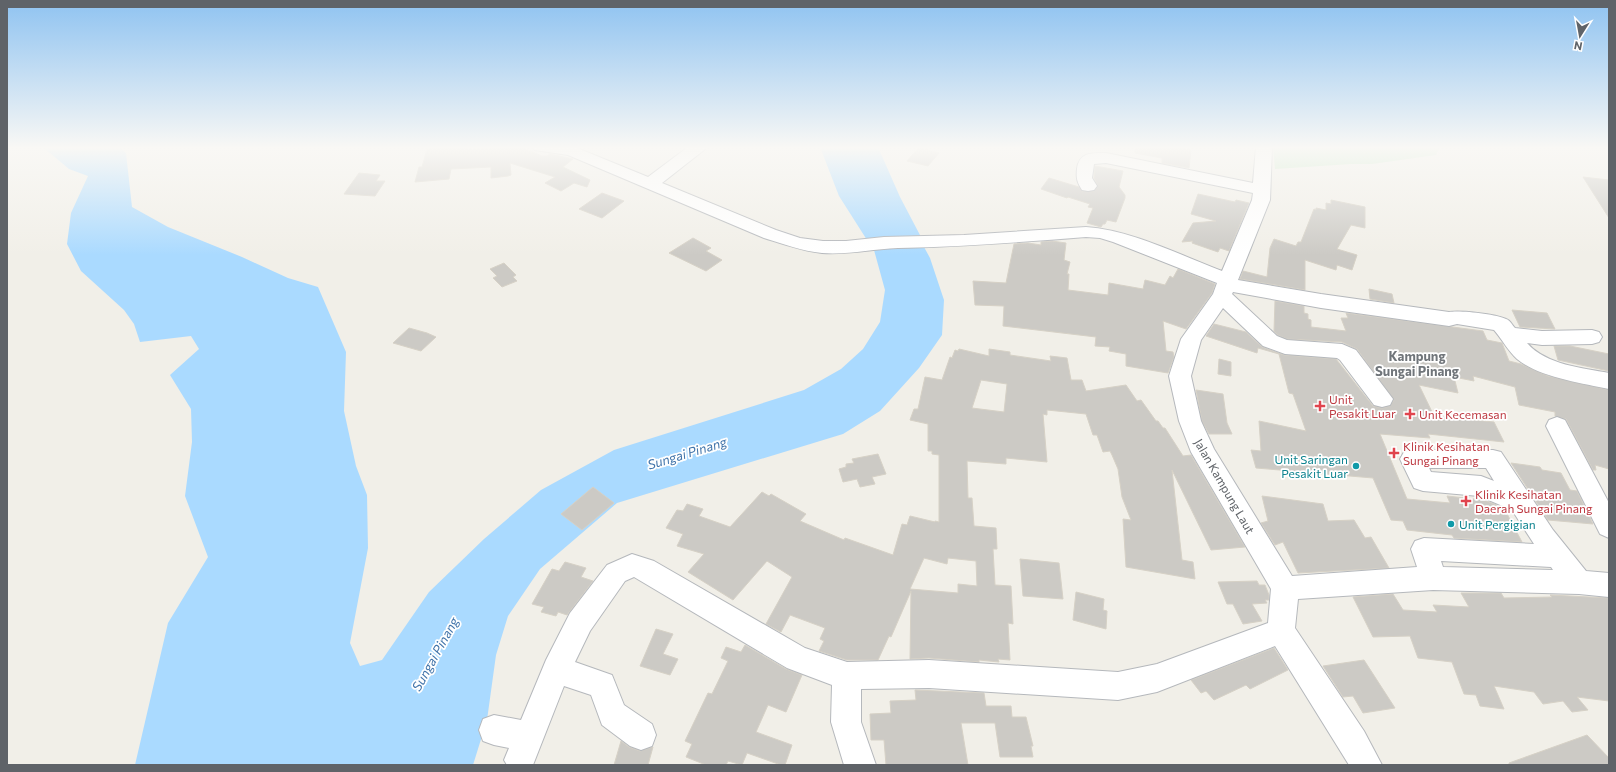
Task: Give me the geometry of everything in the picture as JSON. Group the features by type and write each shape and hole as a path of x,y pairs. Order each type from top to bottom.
{"street":[{"path":"1228,183 1262,190"},
{"name":"Jalan Kampung Laut","path":"1262,183 1261,200 1225,286 1190,339 1180,376 1190,421 1203,452 1285,588"},
{"path":"650,184 770,234 797,242 823,247 846,247 884,243 964,241 1086,232 1100,233 1120,238 1225,286 1449,319 1457,317 1500,324 1525,354 1545,364 1578,376 1609,381"},
{"path":"1225,286 1270,341 1285,347 1342,351 1348,355 1382,399"},
{"path":"1509,334 1542,338 1592,337"},
{"path":"1557,426 1609,527"},
{"path":"1519,502 1557,556 1579,582"},
{"path":"1433,578 1424,549 1557,556"},
{"path":"494,730 524,749 556,670 580,622 616,573 632,565 645,569 797,659 847,676 929,674 1118,686 1157,678 1281,631"},
{"path":"1366,765 1353,742 1281,631 1285,588 1433,578 1609,584"},
{"path":"556,670 602,685 613,715 641,735"},
{"path":"847,676 846,722 860,765"}],"water":[{"name":"Sungai Pinang","path":"85,183 129,183 132,207 168,227 242,257 288,278 318,287 346,352 344,411 356,466 367,495 368,548 350,643 360,666 382,660 429,592 484,539 541,490 614,450 804,390 841,369 863,349 880,322 885,290 874,250 898,248 867,240 839,196 834,183 894,183 921,237 907,238 910,248 924,247 930,258 944,300 942,335 919,368 880,411 843,434 617,503 540,569 508,616 496,655 487,720 473,765 135,765 168,623 208,557 185,496 192,442 191,409 170,375 199,349 191,336 140,342 134,324 124,310 81,271 67,244 71,213"}],"building":[{"path":"352,183 384,183 375,196 344,194"},
{"path":"545,183 574,183 561,191"},
{"path":"574,183 589,183 587,187"},
{"path":"1045,183 1066,183 1079,187 1082,191 1094,191 1098,186 1097,183 1120,183 1119,187 1125,195 1116,222 1107,220 1101,227 1087,223 1093,208 1088,207 1090,204 1041,189"},
{"path":"1587,183 1609,183 1609,218"},
{"path":"602,193 624,201 602,218 579,209"},
{"path":"1198,194 1235,202 1236,200 1249,203 1229,251 1220,248 1218,252 1192,243 1193,241 1182,242 1193,223 1216,221 1191,214"},
{"path":"1331,200 1365,207 1365,228 1351,225 1337,249 1357,255 1352,270 1337,265 1336,270 1305,260 1305,290 1240,279 1243,271 1267,277 1270,248 1274,239 1296,246 1298,242 1301,242 1314,209 1326,210 1326,203 1331,204"},
{"path":"693,238 711,248 706,251 722,260 706,271 669,253"},
{"path":"1052,241 1066,243 1064,260 1070,262 1067,274 1069,274 1068,290 1108,295 1109,283 1143,289 1145,280 1165,285 1170,276 1173,278 1178,269 1215,284 1212,293 1186,329 1163,321 1166,351 1173,352 1174,357 1168,373 1126,366 1126,354 1109,351 1110,347 1095,346 1096,337 1003,326 1004,306 975,305 973,281 1006,283 1014,244 1028,243 1041,245 1041,242"},
{"path":"504,263 516,275 513,277 517,281 502,287 493,278 497,276 490,269"},
{"path":"1369,289 1392,294 1394,303 1370,299"},
{"path":"1275,301 1304,306 1304,313 1308,314 1308,319 1311,320 1311,327 1346,331 1341,318 1348,318 1346,313 1483,331 1487,340 1502,343 1509,361 1521,364 1548,376 1609,390 1609,469 1595,465 1596,470 1593,470 1566,419 1555,416 1555,412 1519,405 1515,387 1473,376 1474,381 1454,377 1458,393 1419,385 1434,416 1494,422 1504,442 1428,434 1430,438 1380,434 1407,499 1450,503 1447,496 1484,500 1504,508 1522,542 1454,538 1452,535 1407,530 1403,521 1391,520 1373,478 1256,468 1251,450 1261,451 1259,421 1306,431 1293,394 1289,393 1279,354 1258,348 1257,353 1206,336 1214,324 1246,332 1262,347 1284,355 1336,359 1373,406 1382,408 1390,406 1394,400 1357,349 1342,342 1287,339 1278,335 1274,331"},
{"path":"1512,310 1547,313 1555,329 1520,327"},
{"path":"409,328 436,337 421,351 393,343"},
{"path":"1554,346 1570,346 1609,354 1609,371 1558,360"},
{"path":"959,349 989,356 989,349 1010,352 1010,355 1051,361 1050,356 1067,358 1071,380 1082,380 1086,391 1126,385 1137,401 1141,400 1156,421 1158,421 1163,428 1165,428 1183,456 1191,455 1245,547 1211,550 1172,470 1182,560 1193,562 1195,579 1126,567 1123,519 1131,520 1122,497 1118,469 1110,451 1103,452 1097,435 1093,435 1086,414 1047,410 1047,415 1043,414 1047,462 1006,458 1006,464 967,461 968,498 972,498 974,526 996,528 997,549 993,549 995,585 1011,586 1013,624 1008,623 1010,660 998,659 999,662 979,660 979,662 929,658 910,659 911,591 891,637 889,636 878,660 847,660 819,651 824,641 820,639 825,628 790,615 781,632 766,624 792,577 767,561 733,600 688,572 704,554 677,546 683,534 666,528 677,510 683,511 687,504 703,509 699,516 730,527 762,492 769,496 771,494 806,514 800,521 844,540 845,538 893,555 902,524 907,525 910,516 939,522 939,455 932,454 932,451 928,451 928,424 910,420 914,409 918,409 925,377 942,380 950,357 952,358 955,350 958,351","holes":["981,380 1007,384 1004,412 972,408","924,558 947,564 948,558 976,561 977,586 958,584 958,593 910,589"]},
{"path":"1219,359 1231,362 1231,376 1218,374"},
{"path":"1196,390 1223,394 1227,423 1232,434 1209,434 1202,421"},
{"path":"878,454 886,474 872,477 875,484 860,487 857,479 843,482 839,469 846,467 846,464 854,463 852,459"},
{"path":"1511,463 1540,467 1542,470 1561,473 1570,490 1577,491 1593,524 1548,520"},
{"path":"593,487 614,503 582,530 561,514"},
{"path":"1262,496 1323,504 1328,521 1354,520 1365,538 1371,537 1389,568 1298,573 1283,542 1275,545 1261,523 1268,521"},
{"path":"1020,559 1059,563 1063,599 1023,596"},
{"path":"565,562 586,568 581,577 593,581 567,615 558,612 556,616 541,612 544,607 532,604 552,569 559,571"},
{"path":"1257,581 1259,585 1265,585 1269,595 1269,600 1265,600 1267,603 1252,604 1262,621 1243,624 1233,604 1227,604 1218,582"},
{"path":"1076,592 1104,599 1103,610 1107,611 1106,629 1073,620"},
{"path":"1461,593 1501,593 1504,598 1552,597 1550,595 1609,598 1609,701 1577,697 1588,710 1572,712 1563,701 1543,704 1534,692 1494,686 1504,709 1480,706 1476,695 1464,694 1452,662 1418,658 1410,636 1373,637 1353,597 1393,594 1403,610 1437,612 1433,605 1469,607"},
{"path":"656,629 673,634 663,654 678,659 670,675 640,666"},
{"path":"745,645 786,669 802,675 786,712 768,705 756,732 792,745 785,765 781,765 747,753 742,765 728,761 726,765 706,765 686,757 692,744 685,741 708,693 712,694 728,661 721,658 726,647 741,652"},
{"path":"1274,648 1288,670 1250,689 1246,685 1214,700 1206,691 1201,693 1191,680"},
{"path":"1364,660 1395,708 1363,713 1353,696 1343,697 1323,666"},
{"path":"915,690 984,693 986,706 1011,706 1012,717 1026,717 1033,746 1031,746 1033,757 1000,757 995,723 961,723 968,765 886,765 884,740 871,740 870,714 891,713 890,701 916,700"},
{"path":"1587,735 1609,758 1609,765 1509,765 1509,763"},
{"path":"621,741 629,747 640,751 653,747 648,765 614,765"}],"place":[{"name":"Unit Pesakit Luar","path":"1320,406"},
{"name":"Unit Kecemasan","path":"1410,414"},
{"name":"Klinik Kesihatan Sungai Pinang","path":"1394,453"},
{"name":"Unit Saringan Pesakit Luar","path":"1356,466"},
{"name":"Klinik Kesihatan Daerah Sungai Pinang","path":"1466,501"},
{"name":"Unit Pergigian","path":"1451,524"}],"district":[{"name":"Kampung Sungai Pinang","path":"1417,364"}]}
